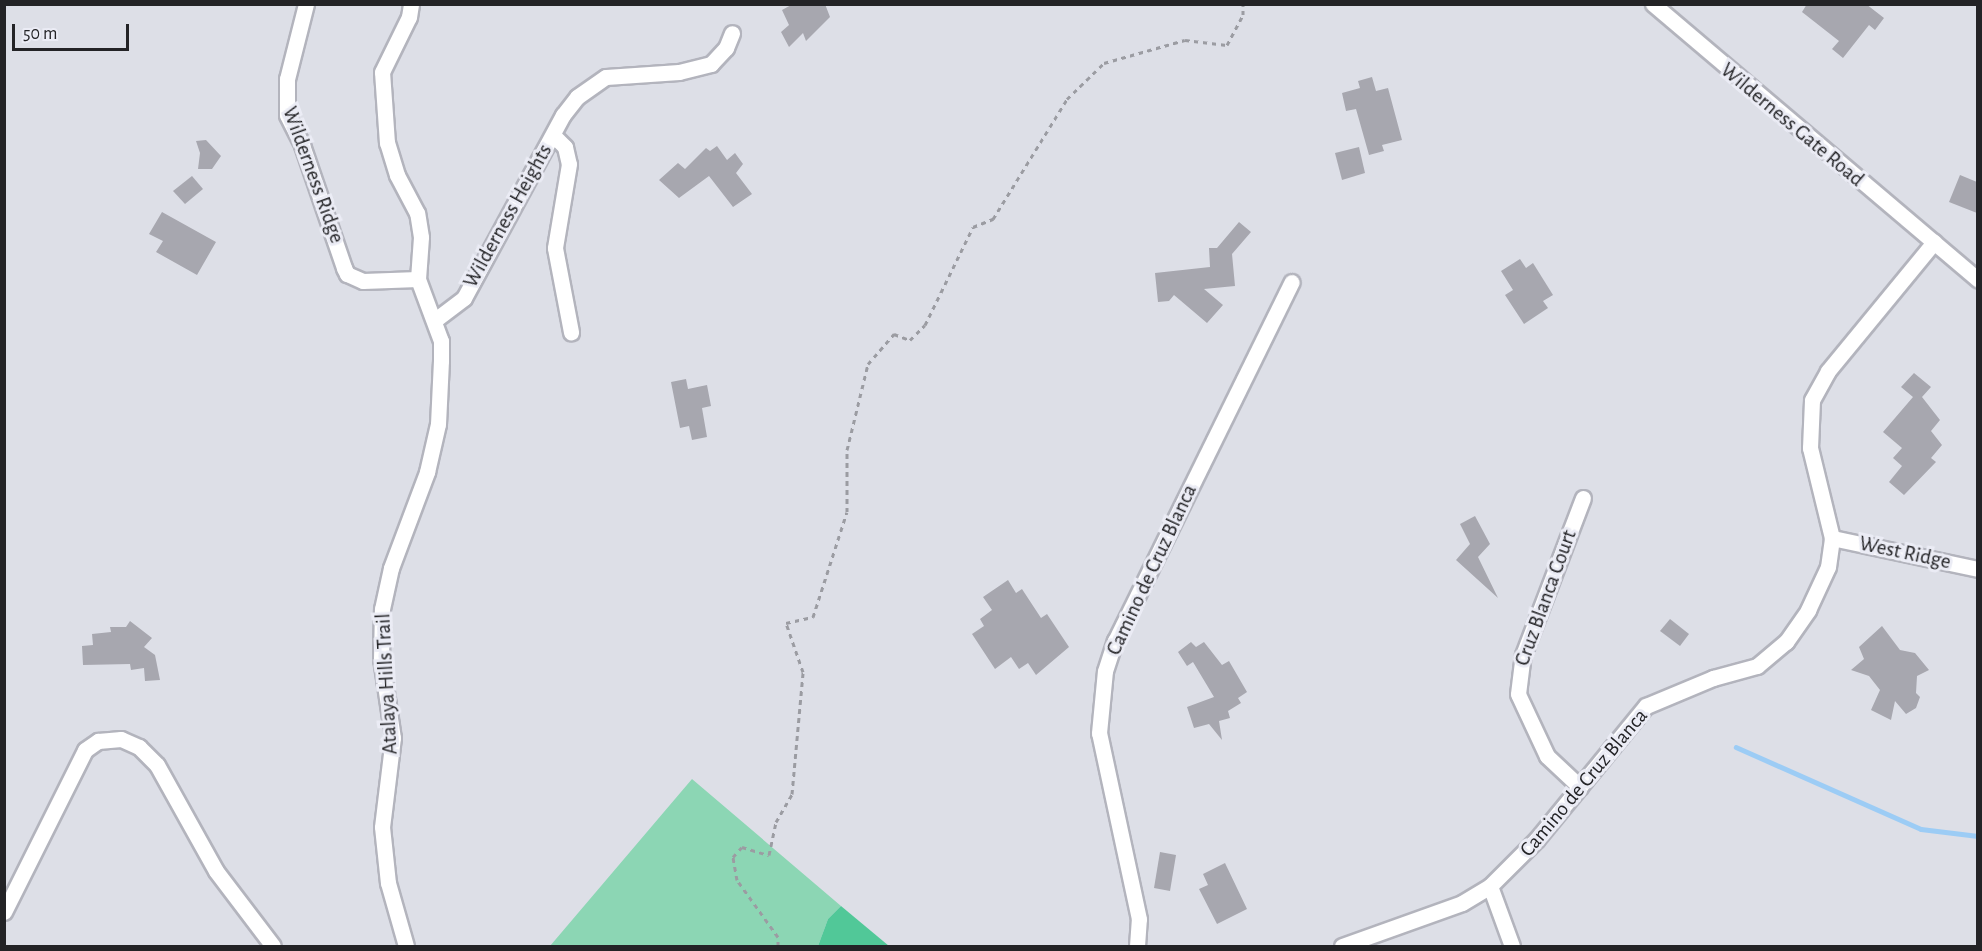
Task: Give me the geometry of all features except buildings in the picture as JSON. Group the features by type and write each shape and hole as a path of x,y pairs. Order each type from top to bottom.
{"street":[{"name":"Wilderness Ridge","path":"306,4 286,79 287,115 302,144 344,268 347,274 363,281 418,279"},
{"path":"411,4 409,17 382,72 387,143 397,175 417,213 422,237 418,279"},
{"name":"Wilderness Gate Road","path":"1653,4 1934,242"},
{"name":"Wilderness Heights","path":"435,320 464,298 563,115 591,84 606,77 698,69 711,64 726,48 732,33"},
{"name":"Wilderness Heights","path":"553,135 565,147 569,164 555,248 571,332"},
{"path":"1934,242 1977,280"},
{"name":"Camino de Cruz Blanca","path":"1342,946 1462,903 1490,886 1537,839 1646,706 1713,678 1757,666 1786,642 1808,610 1828,567 1832,538 1810,448 1812,400 1828,371 1934,242"},
{"name":"Atalaya Hills Trail","path":"406,946 388,883 382,827 393,738 381,659 382,609 391,568 427,472 438,423 441,341 418,279"},
{"name":"Camino de Cruz Blanca","path":"1137,946 1139,919 1099,733 1106,671 1115,641 1292,282"},
{"name":"Cruz Blanca Court","path":"1580,787 1547,756 1518,694 1523,655 1583,498"},
{"name":"West Ridge","path":"1832,538 1977,569"},
{"path":"4,912 84,750 98,741 121,739 139,747 157,765 216,871 273,946"},
{"path":"1490,886 1512,946"}],"path":[{"path":"778,946 778,937 737,880 733,857 742,847 768,855 777,822 792,795 803,672 786,623 813,617 847,512 847,450 868,364 894,334 910,339 925,325 973,226 993,219 1066,99 1104,63 1185,40 1227,45 1243,15 1243,4"}],"green space":[{"path":"692,779 841,906 828,919 818,946 550,946"},
{"path":"841,906 889,946 818,946 828,919"}],"waterway":[{"path":"1736,747 1921,829 1978,836"}]}
